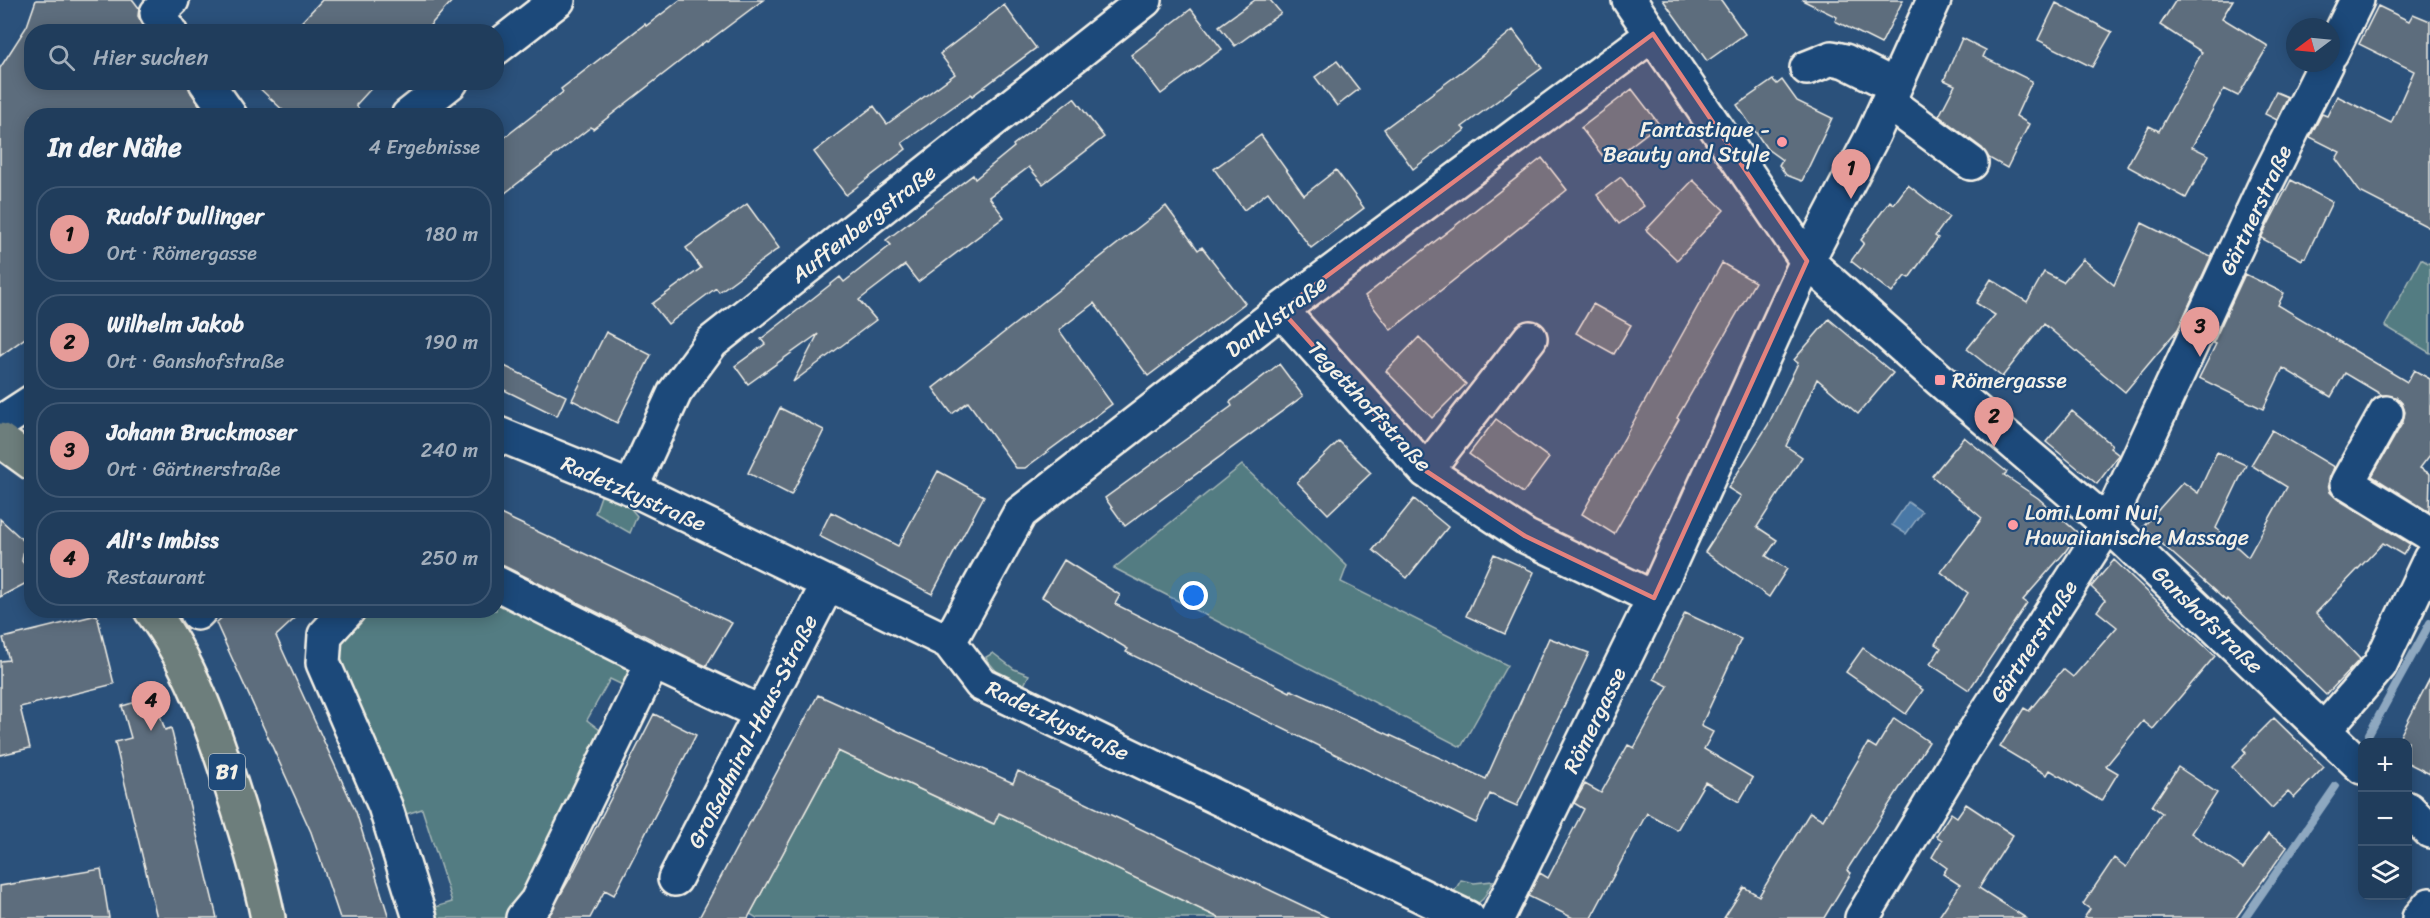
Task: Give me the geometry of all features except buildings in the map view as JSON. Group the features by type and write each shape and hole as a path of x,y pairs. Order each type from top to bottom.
{"main road":[{"path":"0,440 24,457"},
{"name":"B1","path":"157,618 168,633 195,687 216,738 248,837 268,918"}],"street":[{"path":"165,24 157,13 172,0"},
{"path":"504,42 558,0"},
{"name":"Auffenbergstraße","path":"631,488 675,392 712,342 1145,0"},
{"name":"Ganshofstraße","path":"1629,0 1808,261 1940,380 2108,524 2358,763"},
{"name":"Römergasse","path":"1497,918 1654,598 1808,261 1891,94 1934,0"},
{"path":"2340,35 2357,0"},
{"name":"Danklstraße","path":"949,642 1020,513 1281,310 1653,34"},
{"path":"1807,68 1832,58 1845,61 1891,94 1971,163"},
{"name":"Gärtnerstraße","path":"1862,918 1965,747 2108,524 2266,183 2322,72"},
{"path":"212,90 224,108"},
{"path":"418,108 441,90"},
{"name":"Tegetthoffstraße","path":"1281,310 1426,471 1525,536 1654,598"},
{"path":"1426,471 1530,338"},
{"path":"0,423 24,407"},
{"path":"2386,413 2347,483 2430,534"},
{"name":"Radetzkystraße","path":"504,436 631,488 949,642 981,684 1468,918"},
{"path":"2324,730 2380,665 2430,559"},
{"name":"Großadmiral-Haus-Straße","path":"675,879 828,584"},
{"path":"504,586 653,662 761,713"},
{"path":"341,618 325,635 323,663 385,806 420,918"},
{"path":"523,918 537,901 653,662"},
{"path":"2412,813 2430,831"},
{"path":"2419,918 2430,905"}],"highlighted area":[{"path":"1653,34 1807,261 1654,598 1525,536 1426,471 1281,310"}],"green space":[{"path":"2421,259 2430,264 2430,353 2385,326"},
{"path":"1242,465 1347,566 1341,582 1507,665 1461,747 1114,568"},
{"path":"601,496 623,499 637,516 630,533 595,513"},
{"path":"504,597 633,665 631,689 610,679 587,720 609,737 512,918 428,918 426,910 452,902 422,809 400,816 332,653 354,618 504,618"},
{"path":"993,653 1014,669 1029,675 1021,691 1002,678 987,660 986,657"},
{"path":"838,751 993,824 999,813 1219,918 757,918 750,914"},
{"path":"1461,880 1474,883 1493,881 1483,899 1477,904 1452,895"}],"water":[{"path":"1908,502 1922,512 1906,534 1892,525"}],"waterway":[{"path":"2369,734 2430,623"},
{"path":"2245,918 2336,786"}],"place":[{"name":"Fantastique - Beauty and Style","path":"1782,142"},
{"name":"Rudolf Dullinger","path":"1851,199"},
{"name":"Johann Bruckmoser","path":"2200,357"},
{"name":"Römergasse","path":"1940,380"},
{"name":"Wilhelm Jakob","path":"1994,447"},
{"name":"Lomi Lomi Nui, Hawaiianische Massage","path":"2013,525"},
{"name":"Ali's Imbiss","path":"151,731"}]}
